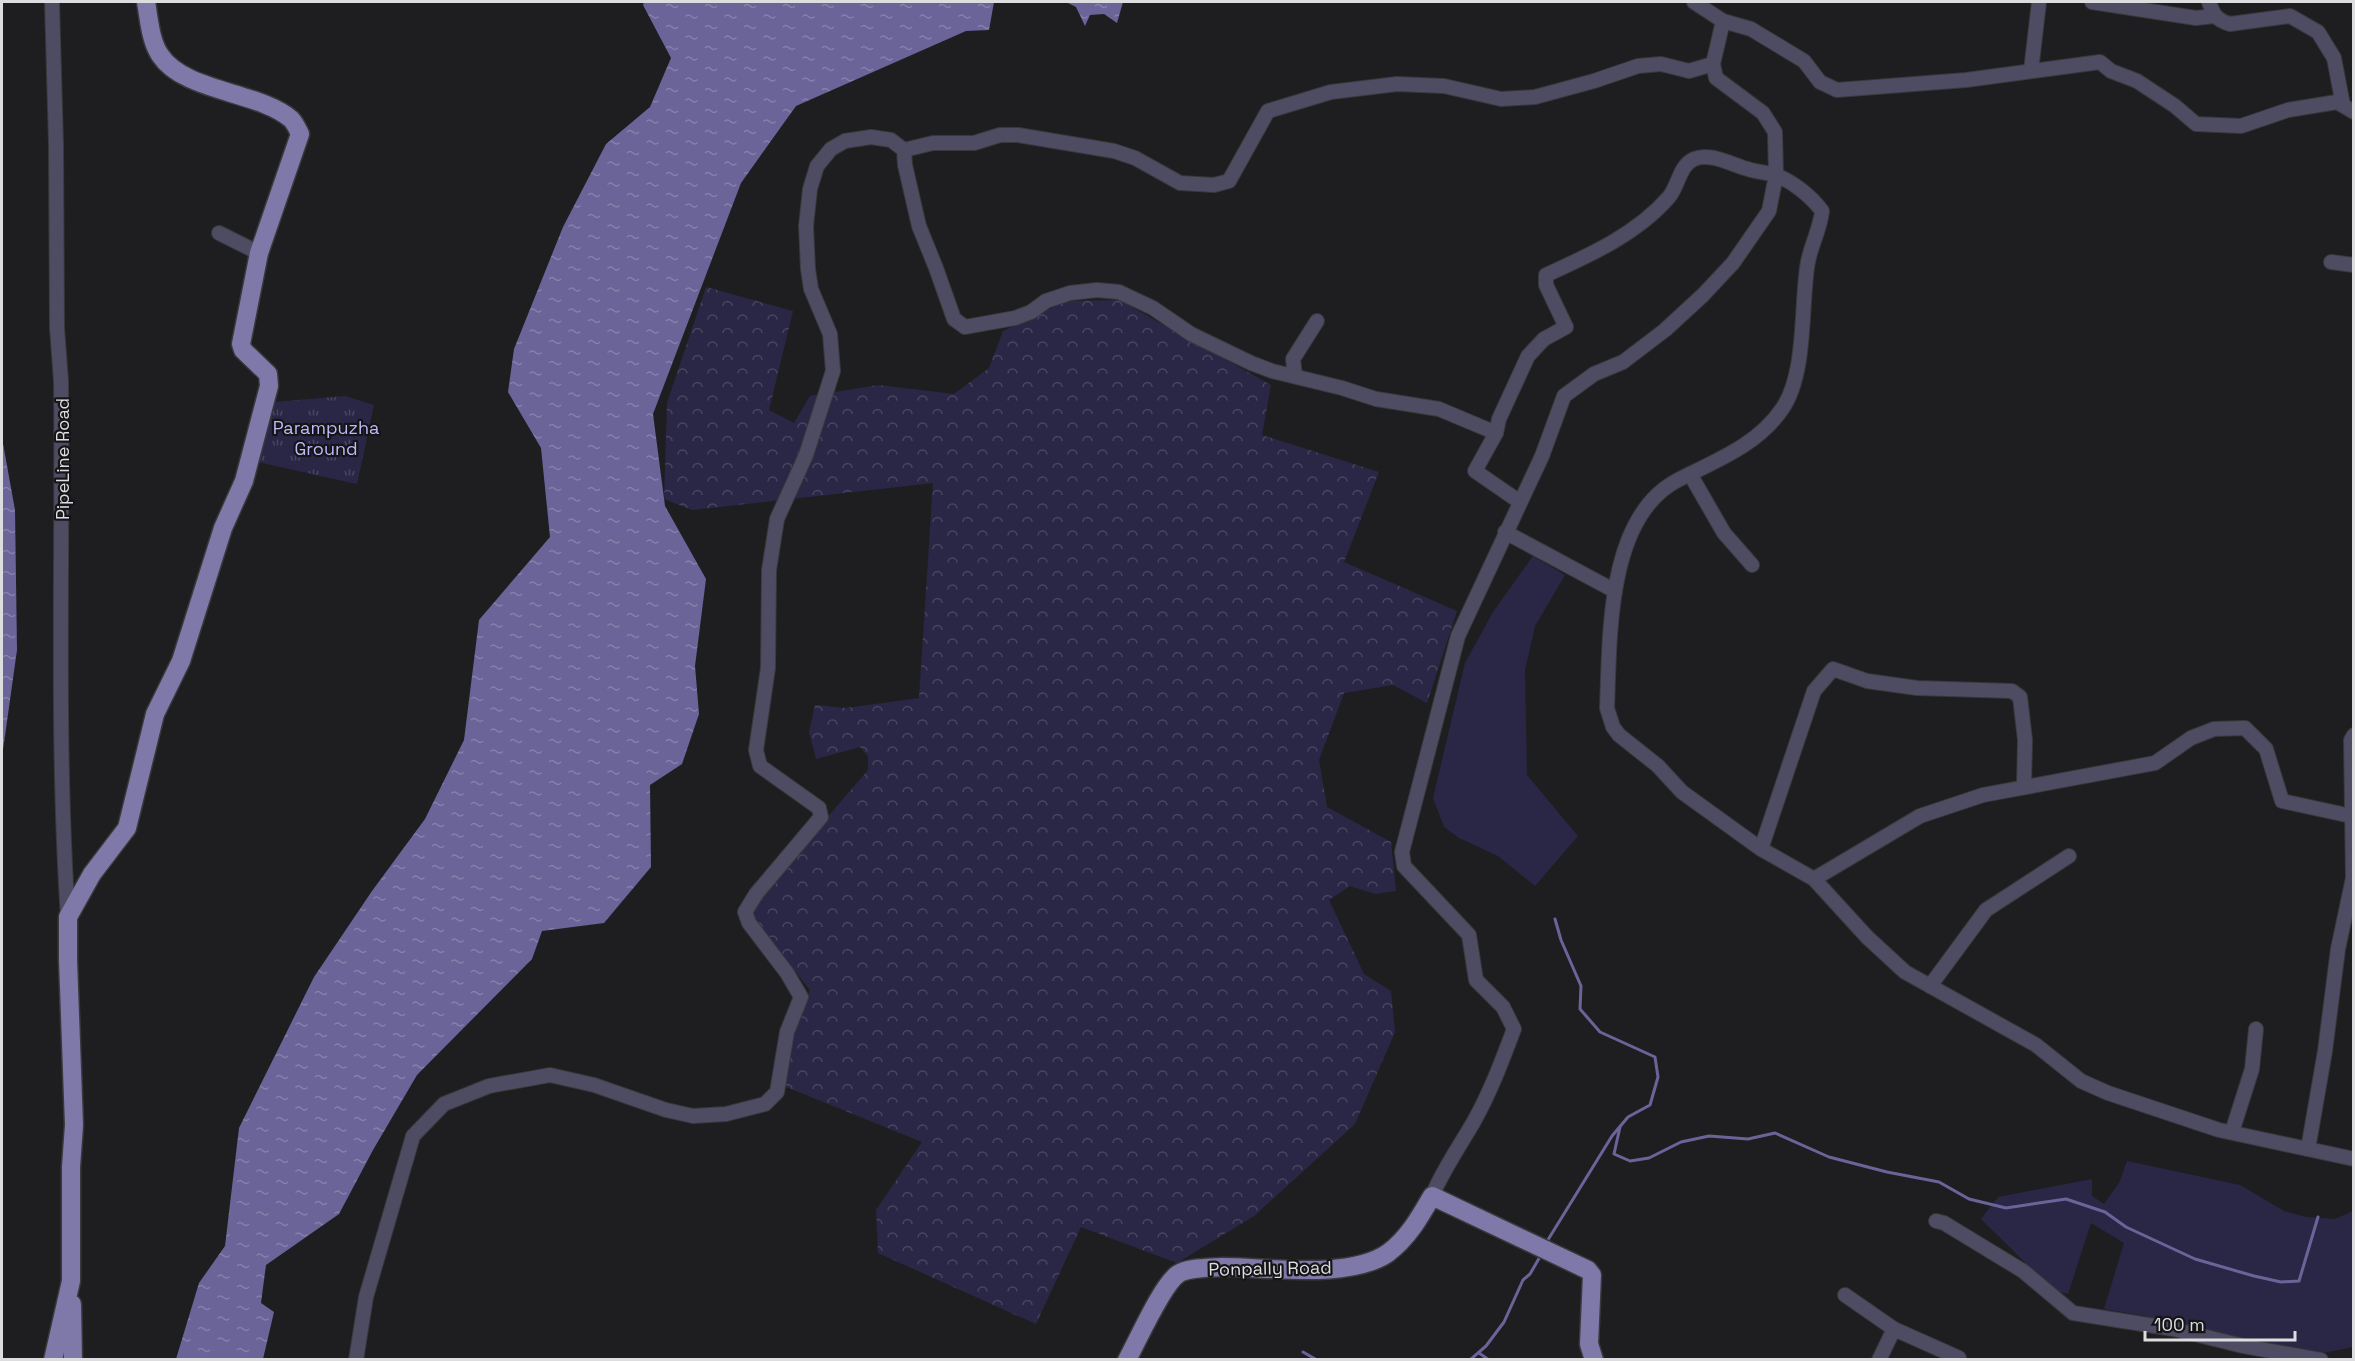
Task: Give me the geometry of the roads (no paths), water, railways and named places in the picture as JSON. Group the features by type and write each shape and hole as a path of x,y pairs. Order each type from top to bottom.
{"main road":[{"path":"73,1359 71,1167 74,1125 68,917 92,874 127,828 155,714 181,661 223,528 244,481 269,386 268,374 240,347 259,253 300,135 292,120 276,110 179,73 160,55 152,34 146,2"},
{"path":"1432,1196 1588,1270 1592,1275 1589,1344 1594,1359"},
{"name":"Ponpally Road","path":"1127,1359 1167,1283 1180,1272 1209,1268 1329,1270 1368,1263 1388,1253 1416,1226 1432,1196"},
{"path":"53,1359 71,1281"}],"street":[{"name":"PipeLine Road","path":"52,2 56,133 57,328 61,381 64,850 68,917"},
{"path":"1694,2 1723,21 1751,30 1789,51 1804,61 1820,82 1837,90 1966,80 2100,62 2111,71 2138,81 2175,106 2196,124 2241,126 2288,110 2337,102 2348,108"},
{"path":"2031,71 2038,2"},
{"path":"2092,2 2196,18 2214,16 2230,24 2290,16 2318,32 2334,58 2348,108"},
{"path":"2209,2 2214,16"},
{"path":"1432,1196 1442,1174 1483,1104 1514,1029 1503,1007 1476,980 1469,935 1404,866 1402,852 1458,636 1542,456 1564,396 1594,374 1623,362 1665,330 1733,263 1769,211 1776,175 1775,132 1763,113 1716,78 1713,64 1723,21"},
{"path":"904,150 933,143 974,143 991,140 1000,135 1018,135 1114,151 1135,158 1180,183 1214,185 1228,181 1268,111 1331,92 1397,84 1444,86 1501,99 1535,97 1638,66 1661,64 1689,70 1713,64"},
{"path":"356,1359 366,1298 413,1136 444,1104 489,1086 550,1075 594,1085 666,1110 693,1116 726,1114 765,1104 777,1092 787,1032 801,997 787,973 749,922 746,912 756,894 821,817 822,812 760,766 756,750 768,668 769,570 777,519 806,455 833,371 830,334 811,289 806,226 810,189 817,166 831,149 845,141 872,137 891,140 904,150 918,226 936,267 954,319 965,327 1015,318 1031,312 1046,301 1070,292 1097,290 1119,292 1138,300 1191,334 1233,356 1272,371 1376,399 1439,409 1496,433"},
{"path":"1520,502 1475,471 1496,433 1499,419 1528,356 1544,339 1566,327 1546,285 1546,275 1590,255 1634,229 1671,195 1685,167 1695,159 1718,159 1776,175 1801,190 1822,211 1807,265 1795,382 1788,400 1770,425 1738,450 1675,482 1644,508 1638,517 1620,562 1615,591 1607,708 1613,727 1626,741 1658,766 1682,792 1761,849 1814,879 1867,937 1905,972 2037,1045 2081,1081 2219,1130 2354,1159"},
{"path":"219,233 259,253"},
{"path":"2331,262 2354,265"},
{"path":"1295,376 1293,359 1317,321"},
{"path":"1690,474 1724,533 1752,565"},
{"path":"1505,532 1615,591"},
{"path":"1761,849 1814,691 1833,669 1867,681 1917,688 2012,692 2020,697 2025,740 2024,787"},
{"path":"1814,879 1920,816 1983,795 2155,763 2191,738 2214,729 2245,728 2266,749 2282,801 2351,816"},
{"path":"2308,1149 2325,1051 2338,949 2353,878 2351,740 2354,735"},
{"path":"1930,986 1986,910 2069,856"},
{"path":"2232,1132 2252,1069 2256,1029"},
{"path":"1936,1221 1944,1223 2014,1265 2073,1313 2174,1329 2243,1346 2321,1359"},
{"path":"1845,1295 1894,1329 1959,1358"},
{"path":"1879,1359 1894,1329"}],"water":[{"path":"644,2 994,2 989,30 966,31 796,106 741,183 653,414 665,506 706,579 695,666 699,714 682,764 650,785 651,867 604,923 542,931 532,959 417,1075 339,1214 266,1265 261,1303 274,1312 263,1359 176,1359 199,1283 225,1246 239,1128 314,977 372,891 425,819 464,740 479,620 550,537 541,448 508,392 514,349 563,227 606,144 650,107 671,58 643,5"},
{"path":"1066,2 1123,2 1117,23 1104,14 1090,15 1085,26 1076,7"},
{"path":"2,438 15,510 17,650 2,757"}],"waterway":[{"path":"1546,1243 1612,1136 1628,1117 1650,1105 1658,1077 1655,1057 1600,1032 1580,1009 1581,986 1561,940 1555,919"},
{"path":"1620,1127 1614,1154 1630,1161 1649,1158 1681,1142 1709,1136 1748,1139 1775,1133 1829,1157 1939,1182 1969,1199 2006,1208 2066,1199 2105,1212 2126,1227 2195,1259 2281,1282 2299,1281 2318,1217"},
{"path":"1470,1360 1486,1346 1504,1322 1523,1280 1530,1274 1541,1255"},
{"path":"1303,1352 1317,1360"},
{"path":"1479,1353 1489,1360"}],"park label":[{"name":"Parampuzha Ground","path":"326,437"}]}
